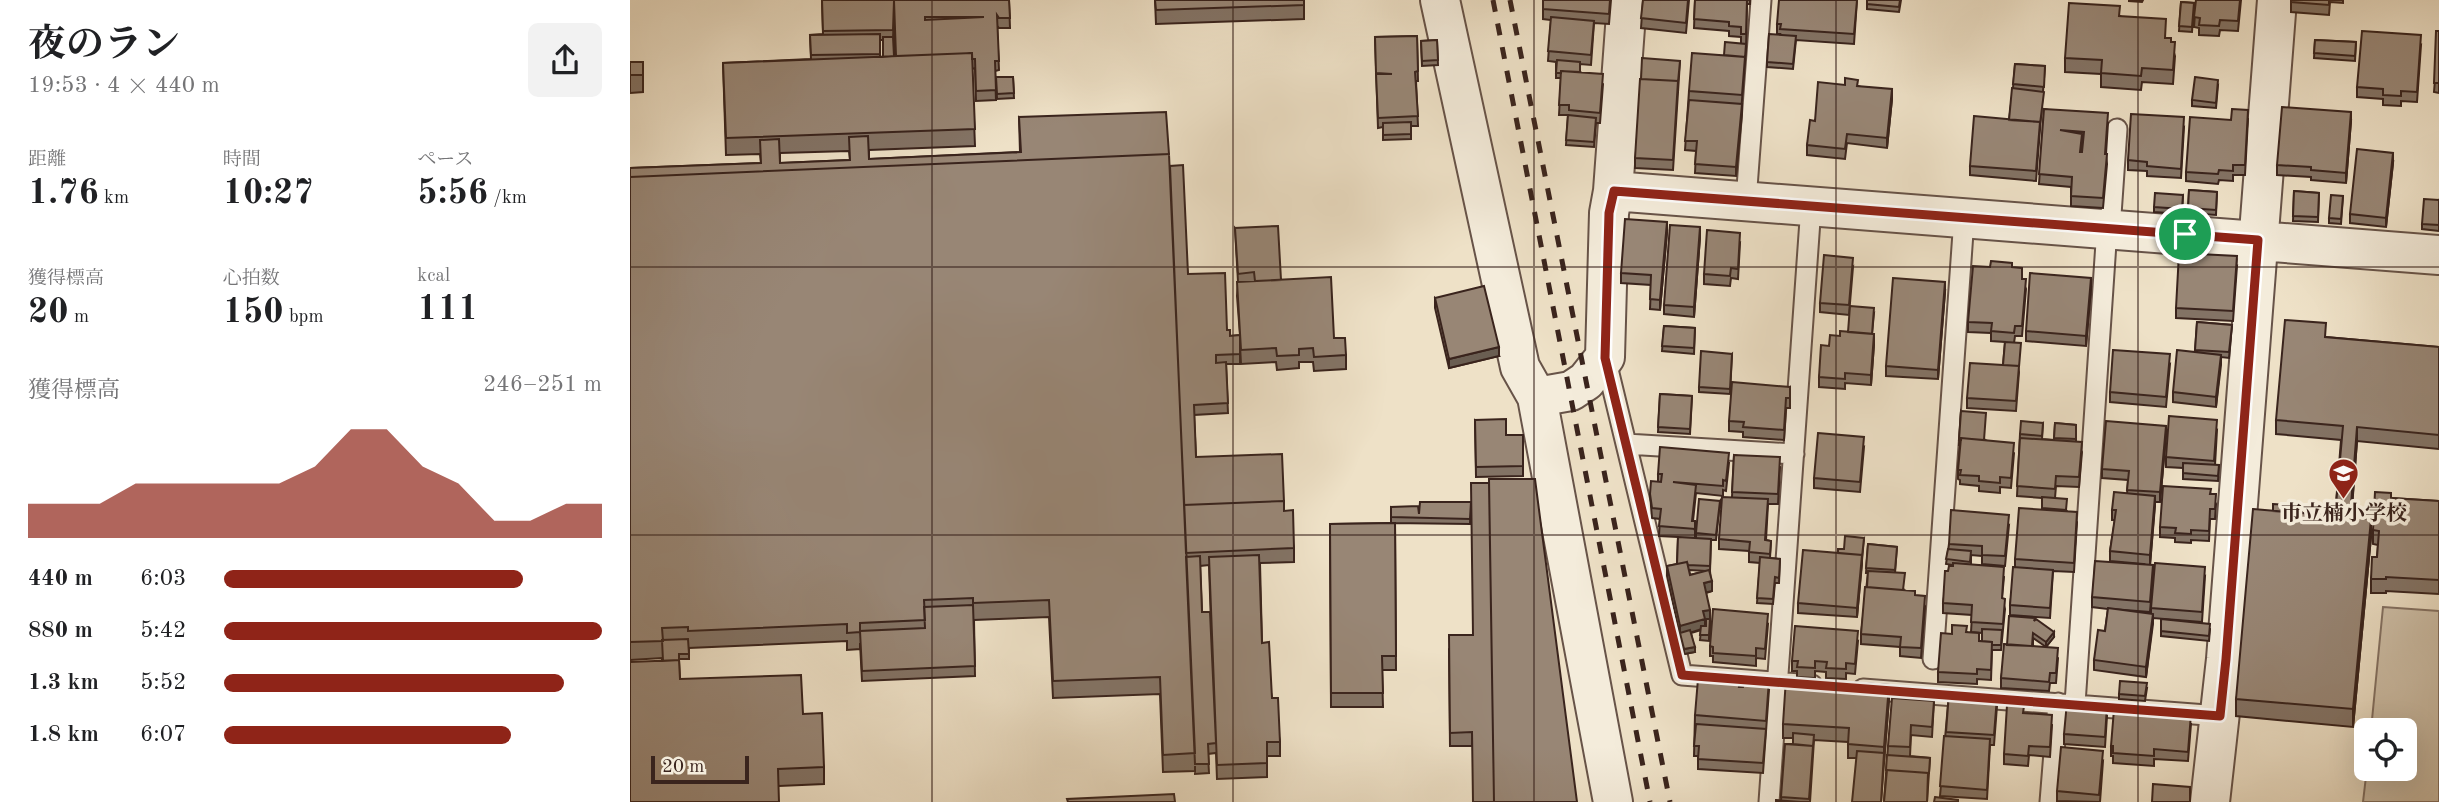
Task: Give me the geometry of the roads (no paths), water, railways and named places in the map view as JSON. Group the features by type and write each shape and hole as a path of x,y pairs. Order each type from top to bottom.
{"street":[{"path":"1440,0 1520,367 1537,397 1613,802"},
{"path":"1537,397 1571,391 1586,381 1605,358 1609,213 1614,191 1627,0"},
{"path":"2210,802 2226,659 2277,0"},
{"path":"1614,191 2439,255"}],"lane":[{"path":"1746,201 1760,0"},
{"path":"2050,802 2066,704 2117,129"},
{"path":"1769,802 1811,206"},
{"path":"1933,659 1964,218"},
{"path":"1605,358 1682,675 2220,716"},
{"path":"1626,444 1794,454"}],"railway":[{"path":"1493,0 1650,802"},
{"path":"1510,0 1670,802"}],"place":[{"name":"市立楠小学校","path":"2344,501"}]}
